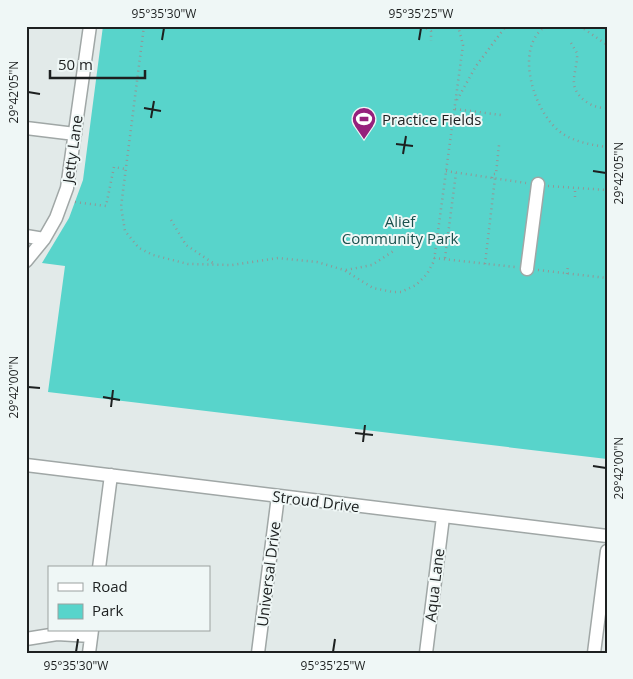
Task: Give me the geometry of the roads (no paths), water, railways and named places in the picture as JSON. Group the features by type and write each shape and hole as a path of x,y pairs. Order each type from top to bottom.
{"street":[{"name":"Jetty Lane","path":"26,261 44,238 56,218 63,200 75,134 90,26"},
{"path":"26,128 75,134"},
{"path":"527,269 538,184"},
{"path":"26,236 44,238"},
{"name":"Stroud Drive","path":"26,465 607,536"},
{"path":"99,566 110,475"},
{"name":"Universal Drive","path":"258,653 278,496"},
{"name":"Aqua Lane","path":"426,653 443,517"},
{"path":"594,653 607,550"},
{"path":"26,639 57,634 91,633 89,653"}],"place":[{"name":"Practice Fields","path":"364,140"}],"park label":[{"name":"Alief Community Park","path":"400,230"}]}
